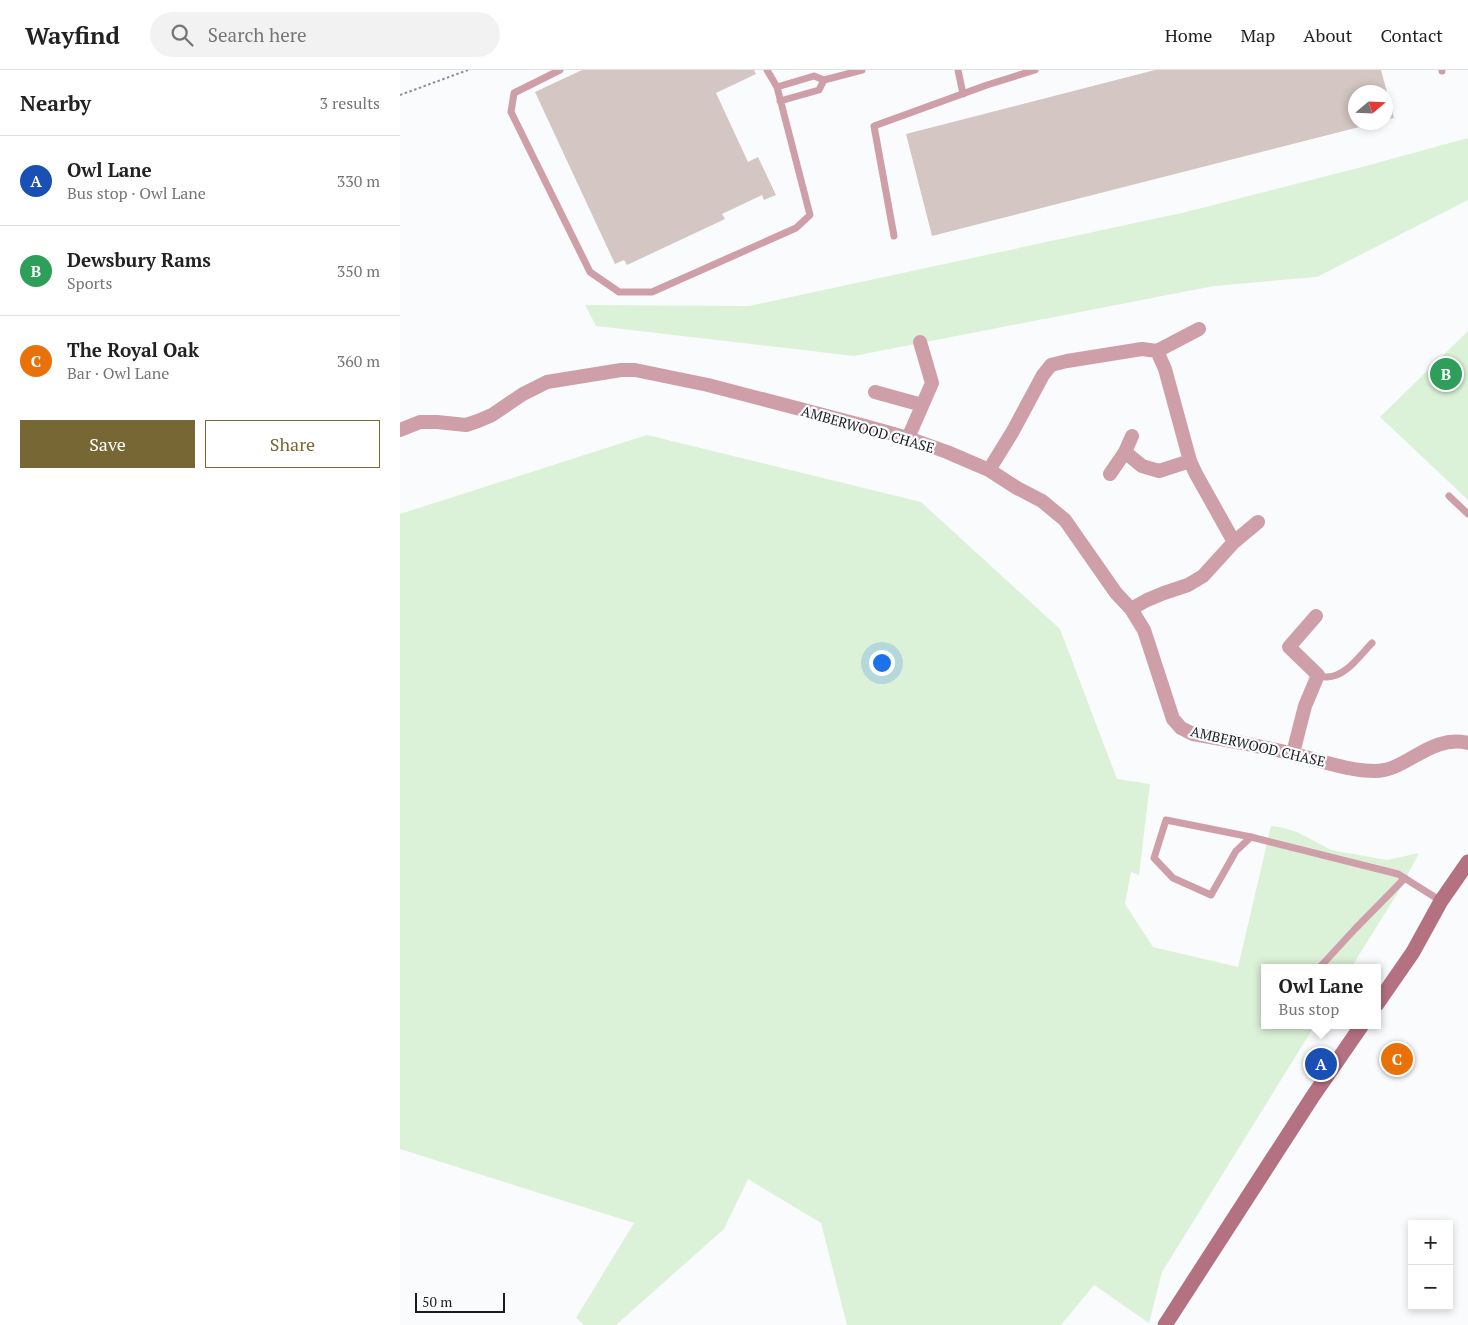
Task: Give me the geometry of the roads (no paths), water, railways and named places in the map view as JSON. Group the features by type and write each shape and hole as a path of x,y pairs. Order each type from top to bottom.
{"main road":[{"path":"1381,998 1413,952 1441,901 1468,862"},
{"path":"1165,1325 1313,1096 1359,1029"}],"street":[{"path":"988,470 1043,375 1051,365 1142,349 1157,351 1199,328"},
{"path":"908,438 932,382 920,342"},
{"path":"1157,351 1165,369 1190,461 1234,542"},
{"name":"AMBERWOOD CHASE","path":"400,430 420,422 466,425 492,415 522,394 547,382 621,370 635,370 708,385 908,438 988,470 1042,501 1065,520 1144,630 1173,719 1181,728 1193,734 1293,753 1361,770 1378,771 1394,767 1428,748 1446,743 1468,743"},
{"path":"875,392 922,405"},
{"path":"1110,474 1132,436"},
{"path":"1124,452 1142,466 1159,471 1190,461"},
{"path":"1131,610 1147,600 1188,585 1203,576 1234,542 1258,522"},
{"path":"1293,753 1305,706 1318,675 1289,647 1316,616"}],"lane":[{"path":"560,70 514,93 511,112 590,272 619,292 652,292 796,228 810,215 777,87 767,70"},
{"path":"777,87 814,76 824,80 862,70"},
{"path":"958,70 964,94"},
{"path":"894,236 874,126 1035,70"},
{"path":"780,101 819,90 824,80"},
{"path":"1449,496 1468,514"},
{"path":"1318,675 1326,677 1339,674 1372,644"},
{"path":"1251,837 1236,851 1211,895 1173,878 1154,858 1166,820 1251,837 1398,874 1441,901"},
{"path":"1323,964 1405,878"}],"place":[{"name":"Dewsbury Rams","path":"1446,374"},
{"name":"The Royal Oak","path":"1397,1059"},
{"name":"Owl Lane","path":"1321,1064"}]}
